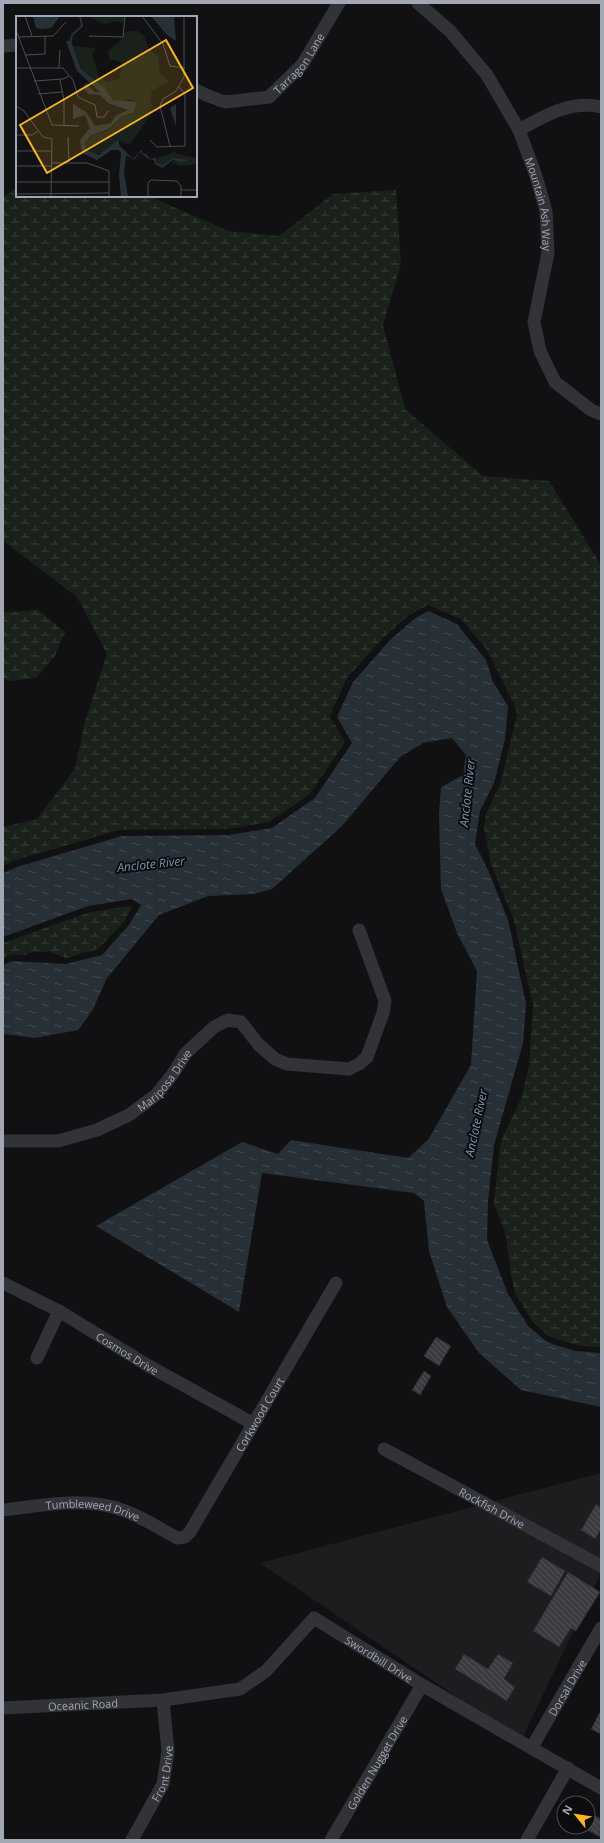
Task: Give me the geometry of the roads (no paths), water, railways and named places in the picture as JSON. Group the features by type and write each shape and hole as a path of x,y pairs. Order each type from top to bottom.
{"street":[{"name":"Tarragon Lane","path":"197,91 206,96 225,102 268,97 302,65 339,3"},
{"name":"Mountain Ash Way","path":"418,3 450,31 487,75 519,130 536,176 546,211 548,253 534,322 540,351 555,382 591,410 601,414"},
{"path":"3,46 16,45"},
{"path":"519,130 545,115 569,106 592,105 601,107"},
{"name":"Mariposa Drive","path":"3,1141 58,1141 97,1130 129,1115 156,1095 172,1075 186,1053 214,1027 228,1020 242,1022 259,1045 275,1059 287,1064 303,1067 348,1070 367,1058 383,1013 385,1001 359,930"},
{"name":"Cosmos Drive","path":"3,1283 59,1311 147,1365 252,1423"},
{"name":"Corkwood Court","path":"178,1538 185,1537 190,1532 252,1423 336,1283"},
{"path":"37,1358 59,1311"},
{"name":"Rockfish Drive","path":"384,1449 601,1566"},
{"name":"Tumbleweed Drive","path":"3,1510 77,1503 101,1504 122,1510 178,1538"},
{"name":"Swordbill Drive","path":"163,1700 240,1689 266,1671 314,1618 422,1685 601,1788"},
{"name":"Dorsal Drive","path":"532,1747 601,1628"},
{"name":"Golden Nugget Drive","path":"331,1840 422,1685"},
{"name":"Oceanic Road","path":"3,1708 163,1700"},
{"name":"Front Drive","path":"132,1840 163,1784 168,1751 163,1700"},
{"path":"527,1840 568,1768"}],"water":[{"name":"Anclote River","path":"428,611 457,624 486,660 493,682 508,706 505,739 494,783 480,811 475,844 488,870 508,920 526,1004 523,1043 494,1145 488,1201 487,1240 508,1294 528,1326 546,1341 555,1345 576,1351 601,1353 601,1407 521,1390 479,1353 447,1307 429,1251 424,1201 414,1193 262,1173 239,1312 96,1226 242,1142 278,1154 291,1140 408,1158 428,1140 471,1065 477,971 457,933 441,889 439,815 441,787 463,775 466,755 452,738 423,743 400,757 342,826 272,889 253,894 208,896 159,915 107,978 92,1011 78,1030 35,1038 3,1034 3,965 12,961 66,964 102,955 129,925 141,905 132,899 88,906 3,937 3,873 20,866 122,836 229,835 272,828 315,798 352,743 337,717 353,682 389,641 414,619"}]}
